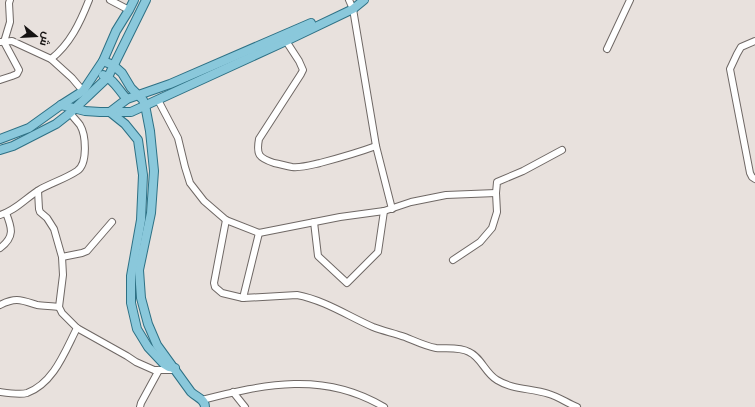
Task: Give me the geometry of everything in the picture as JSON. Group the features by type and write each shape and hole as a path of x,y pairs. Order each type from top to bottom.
{"main road":[{"path":"0,139 29,128 83,91 103,61 116,31 134,0"},
{"path":"0,150 13,146 56,124 108,77 146,0"},
{"path":"110,112 127,99 170,84 364,0"},
{"path":"61,105 72,111 130,112 286,41 351,5"},
{"path":"103,61 113,65 122,73 131,88 143,100 150,131 154,171 151,213 139,270 141,298 148,324 157,345 194,396 204,403"},
{"path":"96,72 108,77 127,99"},
{"path":"110,112 125,124 138,140 143,175 142,220 131,276 131,303 137,329 148,346 164,364 175,369"}],"street":[{"path":"2,42 10,22 8,3 10,0"},
{"path":"51,59 60,52 67,43 77,27 89,0"},
{"path":"110,0 129,10"},
{"path":"607,49 630,0"},
{"path":"351,5 376,146 392,209"},
{"path":"2,42 12,41 51,59 72,78 83,91"},
{"path":"286,41 303,70 259,139 257,148 261,158 267,161 293,167 306,167 376,146"},
{"path":"755,41 741,48 730,69 750,173 755,179"},
{"path":"0,80 17,74 19,70 2,42"},
{"path":"158,100 178,138 190,183 204,202 226,220 259,233 340,217 384,211 411,202 446,195 496,193"},
{"path":"0,248 6,243 10,236 11,227 3,214 38,190 79,170 84,160 86,148 85,136 72,111"},
{"path":"454,260 480,242 492,228 497,212 497,182 523,171 562,150"},
{"path":"38,190 38,209 47,218 54,229 62,256 63,275 59,307 62,313 77,328 136,362 154,370 175,369"},
{"path":"314,222 318,256 347,283 378,252 384,211"},
{"path":"226,220 214,283 215,287 222,293 243,298 302,296 332,307 374,327 420,344 436,348 470,352 479,359 487,371 496,379 511,387 550,394 577,407"},
{"path":"62,256 87,251 112,222"},
{"path":"243,298 259,233"},
{"path":"0,305 7,301 18,299 38,305 59,307"},
{"path":"0,392 8,394 27,393 41,385 54,372 77,328"},
{"path":"140,407 159,370"},
{"path":"204,403 233,392 256,387 307,383 336,387 365,397 384,407"},
{"path":"233,392 245,407"}]}
